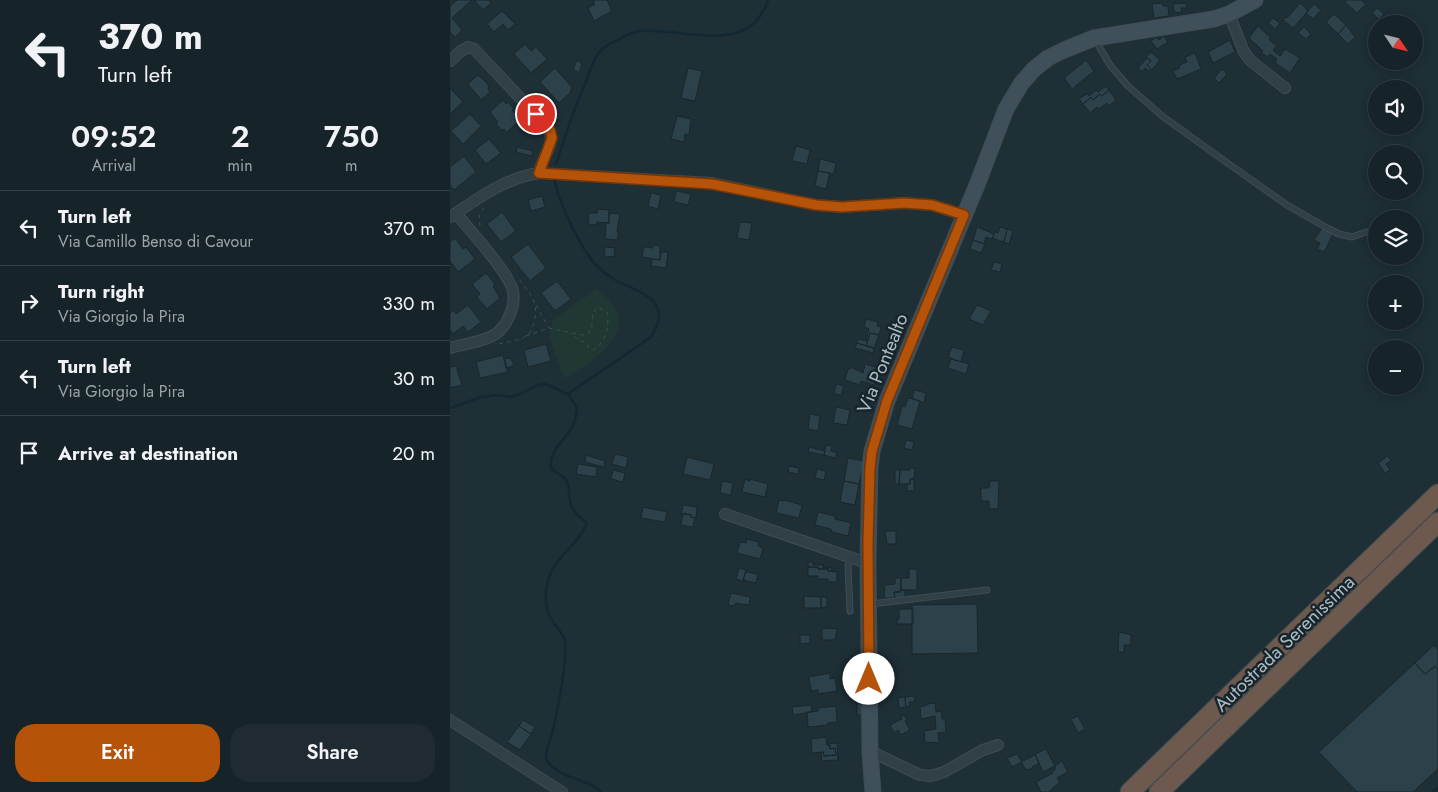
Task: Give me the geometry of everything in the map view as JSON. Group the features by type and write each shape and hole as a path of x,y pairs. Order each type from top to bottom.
{"highway":[{"name":"Autostrada Serenissima","path":"1130,792 1438,494"},
{"name":"Autostrada Serenissima","path":"1160,792 1438,522"}],"street":[{"name":"Via Pontealto","path":"872,792 868,562 870,468 876,434 891,392 985,166 1006,109 1021,84 1034,69 1048,58 1064,50 1094,38 1194,22 1228,14 1255,0"},
{"path":"1228,14 1244,52 1251,61 1285,88"},
{"path":"450,61 468,47 474,49 550,130 552,138 539,173"},
{"path":"450,348 486,339 496,334 509,319 513,302 513,290 493,259 453,215 484,194 523,175 539,173 712,184 816,205 842,207 904,203 932,205 964,215"},
{"path":"725,514 851,558 868,562"},
{"path":"450,720 562,792"},
{"path":"870,753 874,753 920,775 931,776 944,772 983,750 998,745"}],"lane":[{"path":"1094,38 1110,66 1127,85 1162,116 1226,162 1287,205 1327,228 1352,237 1366,232"},
{"path":"850,611 848,565 851,558"},
{"path":"869,604 987,590"}],"path":[{"path":"480,228 479,216 482,208 489,202"},
{"path":"515,274 530,294 549,328"},
{"path":"522,295 530,294"},
{"path":"525,337 531,330 534,321 536,304"},
{"path":"498,344 549,328 582,335 588,334 592,328 592,316 598,307 606,312 609,320 604,341 598,348 593,350 588,347 586,342 580,341 570,333"},
{"path":"504,339 508,342"}],"green space":[{"path":"597,289 610,301 619,316 619,326 616,335 601,353 564,379 549,336 553,319"}],"building":[{"path":"457,0 472,0 452,18 462,30 455,37 450,32 450,6"},
{"path":"474,0 489,0 491,3 483,10"},
{"path":"607,0 612,11 594,21 588,8 595,4 593,1"},
{"path":"1347,0 1361,0 1366,4 1357,13 1345,2"},
{"path":"1162,3 1163,6 1168,6 1169,16 1154,18 1152,4"},
{"path":"1186,3 1187,8 1181,8 1182,13 1174,12 1173,4"},
{"path":"1300,3 1308,11 1293,28 1283,20"},
{"path":"1314,4 1321,10 1313,19 1306,13"},
{"path":"1377,8 1384,14 1374,15 1372,13"},
{"path":"502,11 515,24 508,30 503,24 494,32 487,24"},
{"path":"1334,14 1346,25 1338,34 1326,22"},
{"path":"1273,18 1280,23 1275,29 1268,23"},
{"path":"1346,25 1355,37 1348,44 1338,34"},
{"path":"1258,26 1271,38 1269,40 1277,46 1273,50 1280,56 1285,49 1300,58 1290,73 1275,63 1277,59 1270,54 1268,57 1261,53 1263,51 1249,38"},
{"path":"1304,27 1311,34 1306,39 1298,33"},
{"path":"1164,36 1168,42 1157,49 1151,41 1157,37 1159,40"},
{"path":"1230,40 1235,52 1213,63 1208,52"},
{"path":"525,44 531,51 536,47 547,59 531,73 514,54"},
{"path":"1151,52 1160,60 1152,70 1147,65 1151,61 1146,57"},
{"path":"1195,53 1201,69 1177,79 1173,71 1180,68 1179,65 1187,62 1185,57"},
{"path":"1147,58 1151,61 1147,65 1151,69 1149,71 1145,68 1142,72 1138,68"},
{"path":"577,60 582,64 579,73 573,69"},
{"path":"1086,60 1094,71 1072,89 1064,78"},
{"path":"555,68 572,87 570,93 559,103 540,82"},
{"path":"688,68 702,71 695,101 681,98"},
{"path":"1222,69 1227,74 1219,83 1214,78"},
{"path":"478,75 487,83 490,92 481,100 468,84"},
{"path":"1106,86 1109,90 1102,96 1100,94 1093,100 1091,97 1083,104 1079,99 1087,94 1089,96 1096,90 1098,92"},
{"path":"450,88 463,102 450,114"},
{"path":"1109,90 1116,100 1109,106 1107,103 1099,109 1097,107 1090,113 1083,104 1091,97 1093,100"},
{"path":"503,100 506,104 508,102 514,109 512,110 518,116 516,117 519,121 507,132 496,124 498,122 490,112"},
{"path":"470,114 481,126 463,144 451,131"},
{"path":"677,116 691,119 689,135 685,134 684,142 671,139"},
{"path":"489,139 501,153 486,164 475,150"},
{"path":"796,146 810,150 807,164 792,161"},
{"path":"517,147 533,151 532,156 516,152"},
{"path":"464,156 476,172 454,190 450,185 450,167"},
{"path":"820,159 836,163 834,174 818,171"},
{"path":"818,171 830,173 826,189 815,186"},
{"path":"676,191 691,194 688,205 674,202"},
{"path":"651,193 661,195 658,209 648,206"},
{"path":"542,196 545,207 531,211 528,200"},
{"path":"598,209 609,210 609,223 597,222 597,225 588,224 589,213 597,213"},
{"path":"502,212 516,231 501,242 487,224"},
{"path":"609,213 620,214 617,231 618,240 605,239 606,223 609,223"},
{"path":"740,222 752,223 749,240 737,238"},
{"path":"977,227 994,234 992,239 986,237 984,244 973,240"},
{"path":"1000,227 1007,229 1004,242 992,238 995,232 998,233"},
{"path":"1322,228 1333,234 1324,252 1317,249 1320,243 1314,240"},
{"path":"1007,229 1013,231 1009,244 1004,242"},
{"path":"455,238 463,249 466,247 475,259 458,272 450,261 450,242"},
{"path":"973,240 985,244 981,253 970,249"},
{"path":"528,244 546,268 530,281 511,257"},
{"path":"653,245 660,246 660,260 642,257 644,247 653,248"},
{"path":"605,247 615,248 614,257 604,256"},
{"path":"661,252 668,252 666,268 651,266 652,259 660,260"},
{"path":"994,262 1002,264 1000,272 991,270"},
{"path":"486,273 495,284 493,286 500,298 487,309 477,297 480,294 472,284"},
{"path":"557,281 571,299 555,311 541,293"},
{"path":"468,305 481,322 468,332 463,326 453,334 450,330 450,313 454,310 456,314"},
{"path":"977,305 991,311 983,325 969,319"},
{"path":"866,319 878,322 877,326 881,327 879,335 870,333 866,346 857,343 858,339 866,341 869,329 864,327"},
{"path":"870,333 879,335 874,348 866,346"},
{"path":"857,343 874,348 873,353 855,348"},
{"path":"546,344 551,361 528,367 524,350"},
{"path":"952,347 964,350 961,362 948,357"},
{"path":"503,355 508,372 480,378 476,362"},
{"path":"511,358 514,366 506,368 504,359"},
{"path":"951,359 969,364 966,374 948,368"},
{"path":"865,364 879,368 874,385 861,381 860,385 845,380 848,369 851,367 863,373"},
{"path":"456,366 462,385 450,388 450,367"},
{"path":"836,384 844,386 841,395 834,394"},
{"path":"915,390 926,393 924,403 912,398"},
{"path":"908,398 920,401 912,429 897,425 902,406 905,407"},
{"path":"836,407 850,410 847,425 833,423"},
{"path":"810,414 820,416 818,431 808,429"},
{"path":"906,440 914,442 912,450 904,448"},
{"path":"826,445 832,446 831,451 837,453 835,458 824,455"},
{"path":"809,447 825,451 824,455 808,452"},
{"path":"615,454 628,457 626,468 612,464"},
{"path":"586,455 605,461 604,467 585,462"},
{"path":"1388,456 1391,461 1386,464 1390,470 1385,473 1378,463"},
{"path":"687,457 714,464 710,480 683,474"},
{"path":"848,458 864,461 859,484 844,481"},
{"path":"578,464 597,467 596,477 576,474"},
{"path":"789,466 799,468 798,474 788,472"},
{"path":"910,468 915,468 914,479 910,479 910,484 899,484 900,470 910,470"},
{"path":"817,469 826,471 824,480 815,478"},
{"path":"613,470 625,473 623,482 611,479"},
{"path":"895,470 900,470 899,484 895,484"},
{"path":"745,479 768,484 765,497 742,492"},
{"path":"910,479 914,479 914,491 907,491 907,484 910,484"},
{"path":"722,481 733,483 731,495 720,493"},
{"path":"844,481 859,484 855,505 840,502"},
{"path":"990,481 999,481 998,509 989,509 989,501 981,501 981,488 989,488"},
{"path":"779,500 802,505 799,518 776,513"},
{"path":"683,505 697,507 696,518 691,517 691,515 681,514"},
{"path":"643,507 667,512 665,522 641,518"},
{"path":"818,512 835,516 835,519 851,523 848,536 815,525"},
{"path":"683,513 695,518 693,527 681,525"},
{"path":"885,531 896,531 896,544 887,544"},
{"path":"747,539 759,542 758,546 763,548 760,559 737,553 740,542 746,543"},
{"path":"808,562 813,562 813,565 823,565 823,568 832,568 832,571 818,569 818,567 808,567"},
{"path":"808,567 818,567 818,569 828,569 828,571 837,572 837,582 828,582 828,579 818,579 818,576 808,576"},
{"path":"739,568 746,570 743,580 746,580 745,582 736,579"},
{"path":"909,569 917,569 917,590 901,590 901,578 909,578"},
{"path":"746,572 758,574 756,583 743,580"},
{"path":"895,578 901,578 900,592 894,592 895,598 884,598 885,585 895,584"},
{"path":"900,590 905,590 905,597 895,598 894,592 900,592"},
{"path":"731,593 750,597 749,605 735,603 735,606 728,605"},
{"path":"804,596 821,597 821,608 804,608"},
{"path":"821,597 827,597 827,607 821,608"},
{"path":"977,604 978,653 912,654 912,605"},
{"path":"899,609 913,609 913,624 897,624"},
{"path":"825,628 837,629 835,640 822,640 822,630"},
{"path":"1119,632 1131,635 1131,645 1124,645 1124,652 1118,652"},
{"path":"800,635 810,635 810,643 800,644"},
{"path":"1434,645 1438,650 1438,669 1435,666 1425,674 1415,663"},
{"path":"1415,663 1425,674 1435,666 1438,669 1438,769 1413,792 1357,792 1319,752"},
{"path":"830,673 830,679 835,678 837,691 818,694 818,690 811,691 809,677"},
{"path":"914,696 915,702 909,702 910,706 906,707 905,697"},
{"path":"905,697 906,707 899,708 898,698"},
{"path":"857,703 862,703 863,715 857,715"},
{"path":"935,703 936,712 941,711 942,719 945,719 946,732 938,733 939,743 925,742 924,731 936,729 935,716 921,719 920,707"},
{"path":"811,705 812,712 793,715 792,707"},
{"path":"836,706 837,722 808,727 807,712 818,711 818,708"},
{"path":"904,715 910,730 901,735 898,730 894,733 890,725 902,719 901,717"},
{"path":"1078,716 1085,729 1078,733 1071,719"},
{"path":"523,720 535,727 531,734 519,726"},
{"path":"519,726 531,734 520,750 507,742"},
{"path":"826,737 827,745 830,745 830,749 835,748 836,755 824,756 823,752 812,753 811,739"},
{"path":"837,743 838,760 822,761 821,752 823,752 824,756 836,755 835,748 830,749 830,745 827,744"},
{"path":"1046,749 1055,766 1043,772 1035,754"},
{"path":"1017,754 1022,762 1012,767 1007,758"},
{"path":"1035,755 1039,763 1033,768 1026,770 1021,762"},
{"path":"1062,761 1068,772 1057,778 1060,782 1051,790 1041,792 1036,782 1053,773 1052,771 1055,770 1055,766"}],"waterway":[{"path":"556,164 570,121 592,66 598,54 604,48 634,32 640,31 713,36 730,34 746,29 759,18 768,0"},
{"path":"450,408 481,397 498,395 511,397 538,385 545,384 568,394 651,337 656,329 659,315 654,302 646,295 607,275 586,252 559,197 555,179"},
{"path":"568,394 577,408 575,420 571,429 552,455 551,468 567,481 573,508 586,522 586,525 577,540 554,566 546,590 546,604 549,613 563,636 566,649 560,695 546,759 557,770 588,783 601,792"},
{"path":"1433,792 1438,788"}],"route":[{"path":"536,114 550,130 552,138 539,173 712,184 816,205 842,207 904,203 932,205 964,215 887,401 872,451 868,543 869,679"}]}
